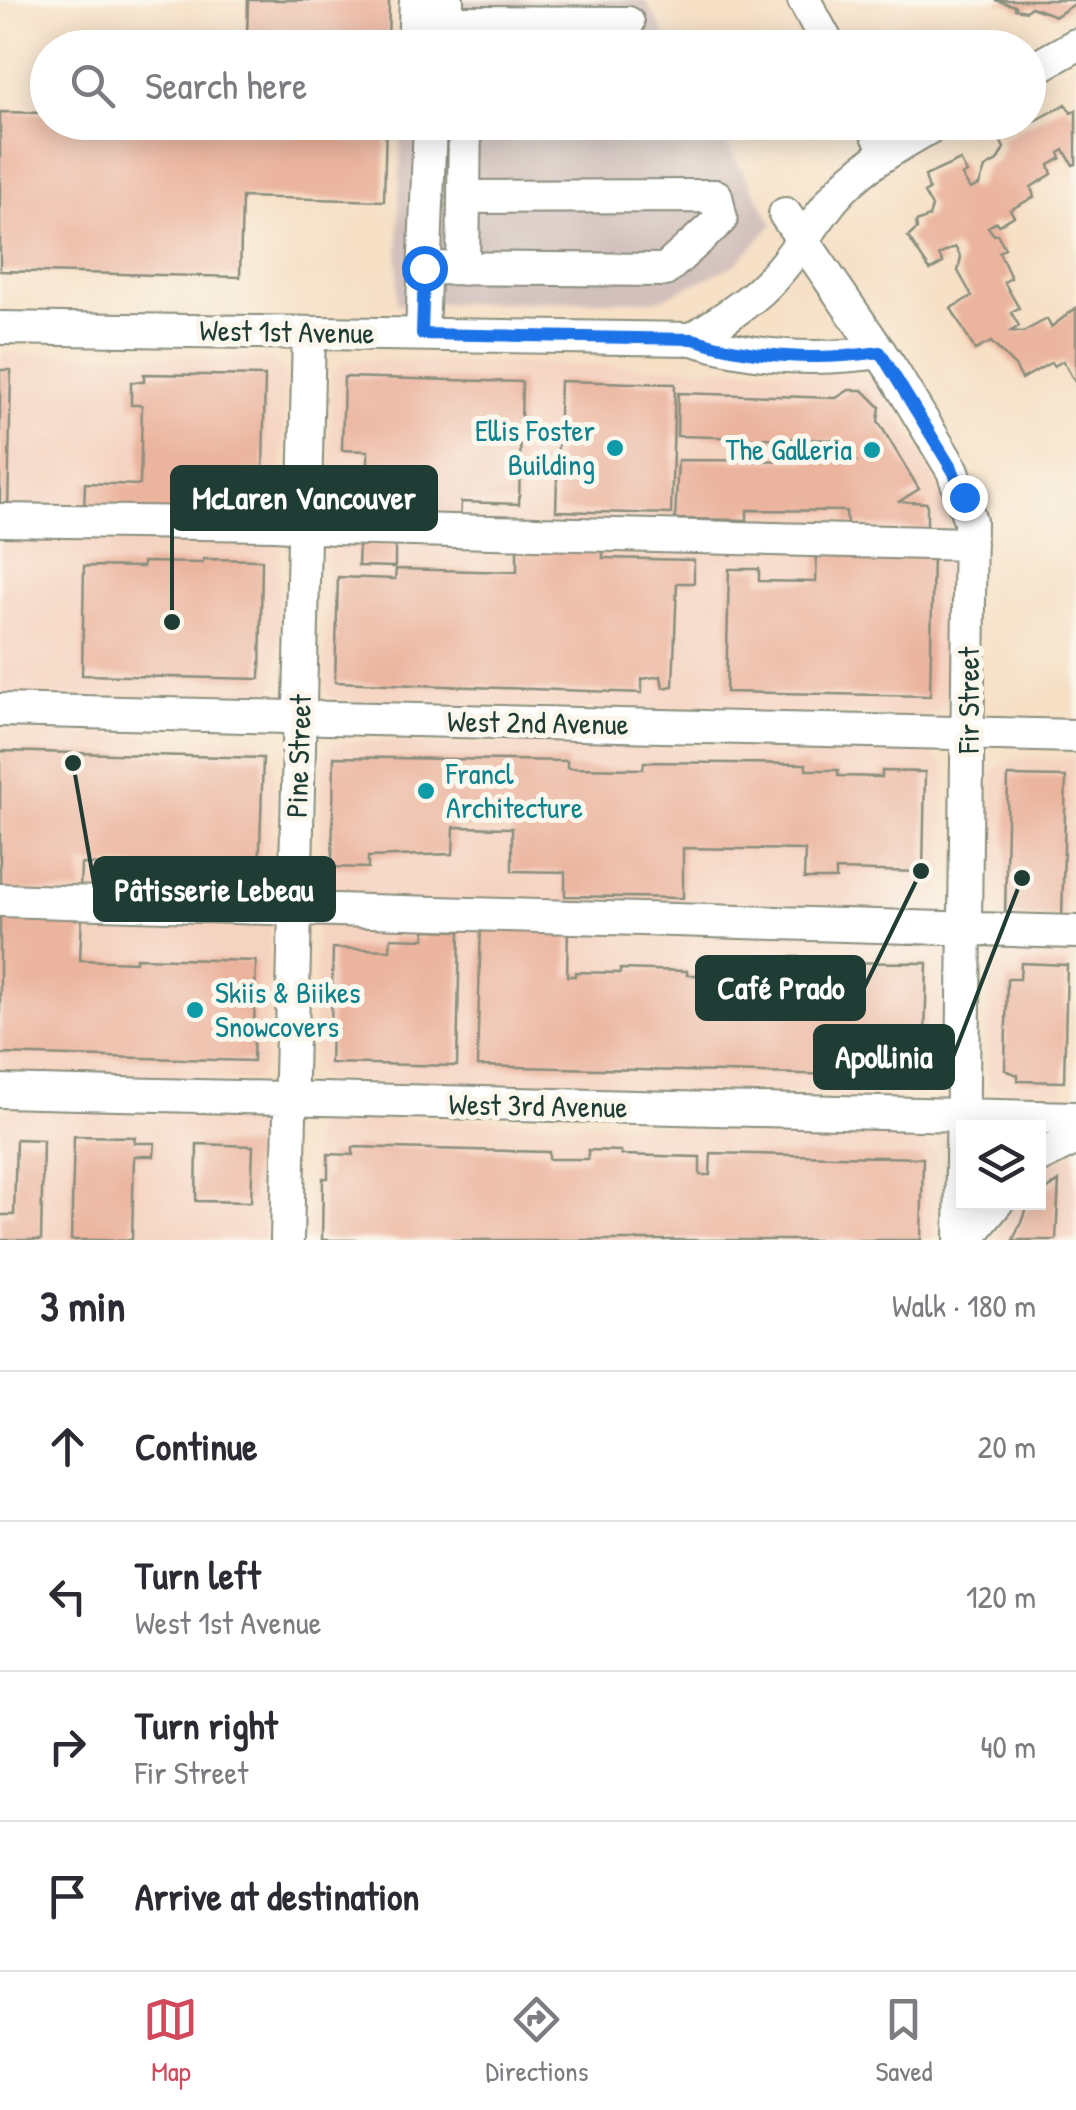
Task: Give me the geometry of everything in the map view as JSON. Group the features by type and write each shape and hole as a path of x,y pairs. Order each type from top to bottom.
{"street":[{"path":"415,30 416,0"},
{"path":"446,30 447,0"},
{"path":"804,0 820,30"},
{"path":"466,30 466,22 628,23"},
{"path":"1046,62 1076,45"},
{"path":"422,334 429,140"},
{"path":"463,268 465,140"},
{"path":"693,339 759,292 804,242 877,140"},
{"path":"424,268 665,270 722,219 716,196 464,197"},
{"name":"Fir Street","path":"785,214 880,352 953,471 970,520 963,1240"},
{"name":"West 1st Avenue","path":"0,328 693,339 735,352 850,356 880,352"},
{"name":"Pine Street","path":"287,1240 309,333"},
{"path":"0,520 970,544"},
{"name":"West 2nd Avenue","path":"0,710 1076,736"},
{"path":"0,900 1076,932"},
{"name":"West 3rd Avenue","path":"0,1091 1076,1118"},
{"path":"1046,1153 1076,1138"},
{"path":"963,1240 991,1210"}],"shaded area":[{"path":"404,0 645,0 662,30 403,30"},
{"path":"401,140 725,140 773,224 736,264 659,300 397,304"},
{"path":"0,353 264,358 282,371 285,377 281,503 275,508 265,536 280,547 277,681 270,694 260,700 0,695"},
{"path":"350,360 834,371 863,376 878,384 943,493 950,522 935,533 934,553 951,566 947,698 938,710 922,717 337,701 328,694 324,682 332,377 342,363"},
{"path":"0,730 252,739 269,746 274,759 272,889 257,898 256,916 270,926 265,1062 256,1080 0,1076"},
{"path":"346,741 931,752 944,765 945,775 939,1074 934,1085 929,1091 914,1094 842,1096 324,1081 314,1064 317,929 332,920 334,900 319,890 323,759 331,745"},
{"path":"1013,759 1074,759 1067,920 1003,918 990,911 992,778 996,769"},
{"path":"1067,937 1063,1092 994,1088 986,1073 992,943"},
{"path":"0,1109 259,1120 265,1134 263,1240 0,1240"},
{"path":"331,1117 787,1127 919,1139 936,1156 934,1240 309,1240 313,1135 319,1121"},
{"path":"1076,1152 1076,1240 998,1240 1008,1210 1046,1210 1046,1167"}],"building":[{"path":"248,0 389,0 388,30 247,30"},
{"path":"995,0 1076,3 1056,16 1031,7 1026,11 1015,9 1016,6"},
{"path":"1066,104 1071,113 1076,110 1076,164 1064,150 1059,153 1061,158 1049,165 1052,174 1031,187 1034,197 1010,210 1014,216 988,227 1005,248 999,252 1011,278 1004,282 1019,308 1011,312 1019,326 1011,331 1023,332 1047,319 1051,327 1076,308 1076,384 1063,361 1054,366 1052,362 1022,379 991,342 975,350 951,308 972,296 958,271 961,257 955,247 939,255 943,263 930,270 908,237 917,229 916,222 929,217 932,207 924,193 929,190 925,176 960,160 967,173 962,176 970,189 979,185 985,168 997,161 1004,148 1000,140 1046,140 1046,115"},
{"path":"0,112 30,113 30,140 386,140 384,201 242,197 240,277 0,271"},
{"path":"0,370 11,370 8,512 0,512"},
{"path":"144,374 265,376 262,518 84,514 85,483 140,485 142,405 131,405 131,382 144,382"},
{"path":"344,377 522,382 519,504 461,502 460,521 401,519 402,473 368,472 368,451 342,450"},
{"name":"Ellis Foster Building","path":"560,381 675,384 671,514 556,511"},
{"name":"The Galleria","path":"849,390 863,390 880,407 878,421 919,489 900,501 927,503 927,529 847,524 846,511 747,510 747,520 675,519 678,460 856,461 840,440 677,436 678,393 836,398"},
{"path":"359,542 395,543 395,567 358,566"},
{"path":"517,548 603,551 603,558 694,560 694,583 677,583 673,686 663,688 661,676 642,679 642,693 335,682 338,577 395,579 396,569 517,572"},
{"path":"817,551 933,553 930,696 726,692 729,569 759,569 759,581 816,582"},
{"path":"203,559 262,560 260,679 82,675 84,566 143,567 143,562 203,563"},
{"path":"0,751 263,758 259,876 140,872 140,866 81,864 80,892 0,890"},
{"path":"334,757 567,761 567,768 643,769 644,762 806,764 806,770 838,770 838,776 882,777 882,771 925,772 923,872 836,870 836,879 804,879 805,850 683,848 683,898 565,896 565,872 512,871 512,828 454,827 453,854 368,857 368,868 332,867"},
{"path":"1008,776 1066,777 1062,917 1005,916"},
{"path":"0,912 82,914 80,960 256,961 253,1061 0,1054"},
{"path":"481,923 568,925 567,976 575,976 575,972 620,973 620,969 733,975 732,981 746,981 746,977 768,977 768,963 789,962 789,957 800,957 800,962 927,963 924,1077 477,1066"},
{"path":"425,930 460,931 457,1066 330,1063 333,948 390,950 391,938 425,939"},
{"path":"1021,963 1067,965 1064,1082 1018,1081 1018,1075 1005,1070 1007,979 1020,979"},
{"path":"74,1136 135,1137 134,1143 155,1143 154,1156 134,1156 132,1240 71,1240"},
{"path":"16,1139 43,1140 41,1240 0,1240 0,1215 14,1215"},
{"path":"197,1144 253,1146 251,1202 196,1201"},
{"path":"353,1147 549,1152 549,1159 588,1159 588,1150 700,1157 700,1175 710,1175 711,1153 923,1158 921,1240 322,1240 323,1178 328,1178 328,1154 353,1155"},
{"path":"1059,1181 1056,1240 1013,1240 1027,1210 1046,1210 1046,1190"}],"place":[{"name":"Ellis Foster Building","path":"615,448"},
{"name":"The Galleria","path":"872,450"},
{"name":"McLaren Vancouver","path":"172,622"},
{"name":"Pâtisserie Lebeau","path":"73,763"},
{"name":"Francl Architecture","path":"426,791"},
{"name":"Café Prado","path":"921,871"},
{"name":"Apollinia","path":"1022,878"},
{"name":"Skiis & Biikes Snowcovers","path":"195,1010"}],"route":[{"path":"424,268 422,334 693,339 735,352 850,356 880,352 953,471 964,497"}]}
